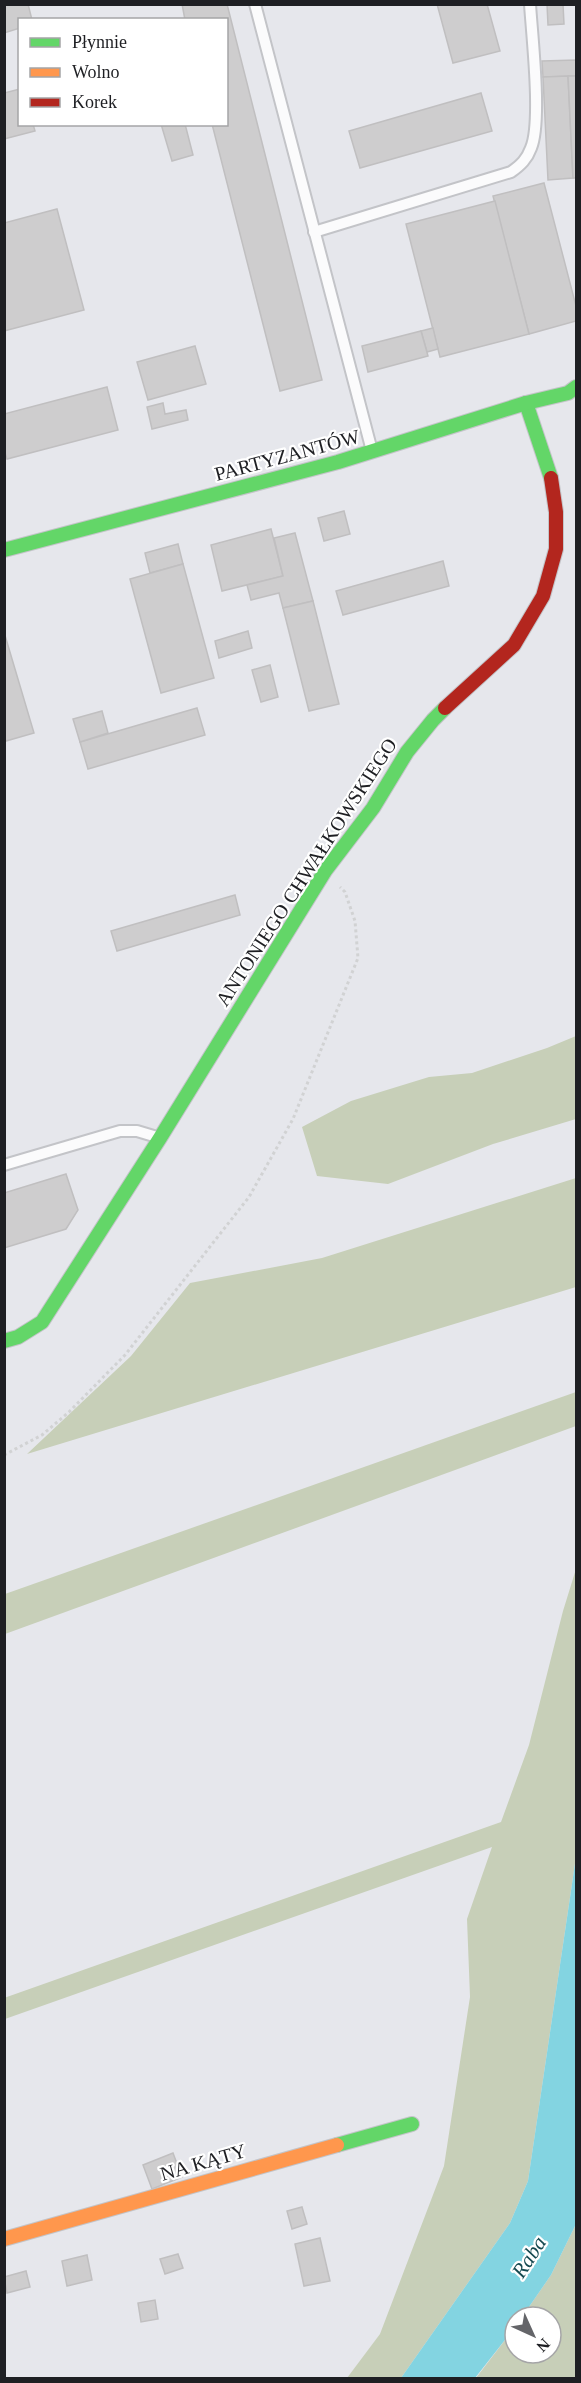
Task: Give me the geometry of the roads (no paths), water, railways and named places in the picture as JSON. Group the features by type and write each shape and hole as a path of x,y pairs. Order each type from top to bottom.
{"street":[{"name":"PARTYZANTÓW","path":"4,550 372,452 526,403 574,391"},
{"name":"ANTONIEGO CHWAŁKOWSKIEGO","path":"4,1341 18,1337 42,1322 326,872 373,808 407,752 433,720 514,645 543,596 556,549 556,512 550,469 526,403"},
{"name":"NA KĄTY","path":"4,2239 412,2124"}],"lane":[{"path":"255,4 372,452"},
{"path":"315,232 511,172 524,162 532,146 536,120 530,4"},
{"path":"4,1165 120,1131 137,1131 160,1138"}],"water":[{"name":"Raba","path":"576,1857 576,2224 551,2275 530,2305 503,2305 503,2342 475,2378 401,2378 510,2223 528,2181"}]}
